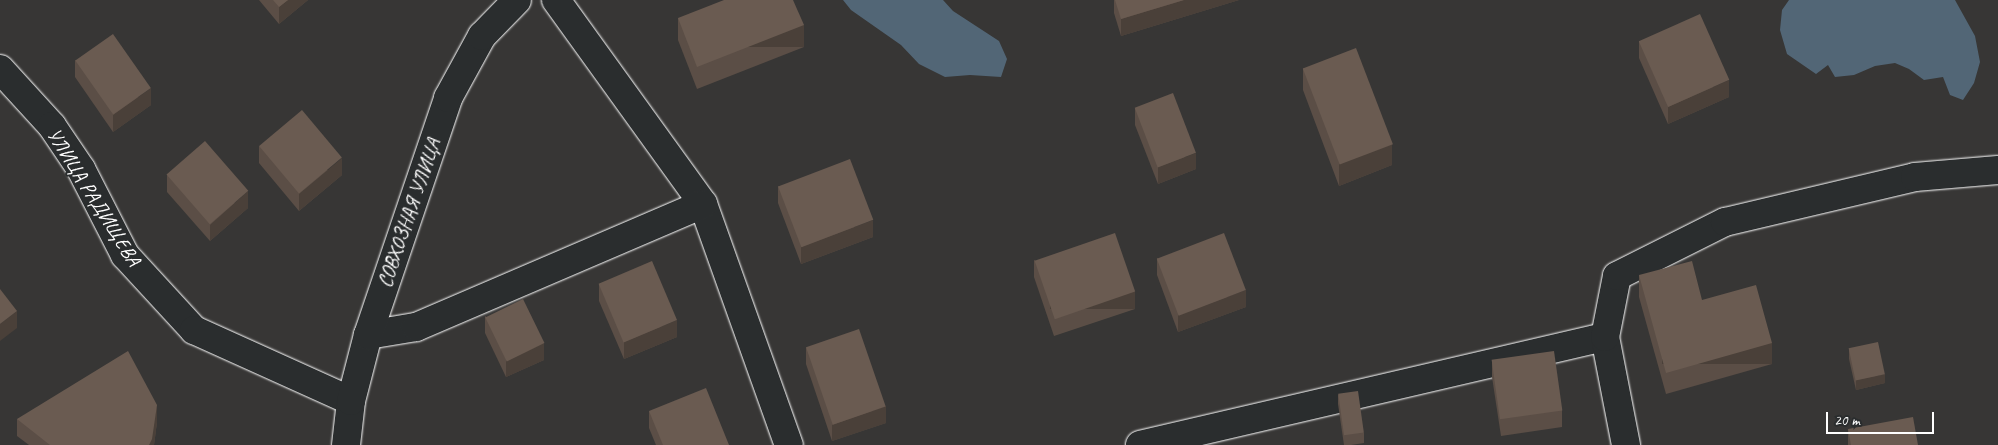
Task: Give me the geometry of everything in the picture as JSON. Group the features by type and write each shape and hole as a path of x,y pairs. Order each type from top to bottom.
{"street":[{"name":"СОВХОЗНАЯ УЛИЦА","path":"346,445 351,400 368,335 448,98 482,36 517,0"},
{"path":"556,0 703,204 789,445"},
{"name":"УЛИЦА РАДИЩЕВА","path":"0,69 52,126 71,155 125,255 194,330 351,400"},
{"path":"1626,445 1605,337 1616,276 1725,222 1915,177 1998,170"},
{"path":"368,335 416,327 703,204"},
{"path":"1140,445 1605,337"}],"water":[{"path":"843,0 943,0 953,11 999,41 1007,59 1001,77 970,75 945,77 919,64 901,45 851,10"},
{"path":"1789,0 1955,0 1975,36 1980,62 1974,83 1963,100 1950,95 1943,77 1924,80 1909,69 1895,63 1875,66 1854,75 1835,77 1828,65 1816,74 1787,54 1780,30 1782,10"}],"building":[{"path":"273,0 288,0 279,7"},
{"path":"724,0 793,0 804,25 697,67 678,18"},
{"path":"1115,0 1184,0 1121,19"},
{"path":"1700,14 1729,80 1668,107 1639,41"},
{"path":"113,34 151,88 113,114 75,60"},
{"path":"1356,48 1393,144 1340,165 1303,68"},
{"path":"1173,93 1196,153 1158,167 1135,108"},
{"path":"302,110 342,157 299,193 259,146"},
{"path":"205,141 248,191 210,224 167,174"},
{"path":"850,159 873,220 801,247 778,187"},
{"path":"1115,233 1135,292 1055,319 1035,261"},
{"path":"1224,233 1246,290 1179,316 1157,259"},
{"path":"652,261 677,320 624,343 599,284"},
{"path":"1692,261 1702,300 1756,285 1772,343 1666,373 1639,275"},
{"path":"0,289 17,311 0,324"},
{"path":"523,299 544,343 507,361 485,317"},
{"path":"859,329 886,407 833,425 806,347"},
{"path":"1878,342 1885,374 1856,381 1849,348"},
{"path":"128,351 157,405 152,439 149,445 50,445 17,419"},
{"path":"1554,351 1562,410 1500,419 1492,360"},
{"path":"706,388 729,445 663,445 649,411"},
{"path":"1358,391 1364,433 1344,435 1338,394"},
{"path":"1913,417 1918,445 1851,445 1848,429"}]}
